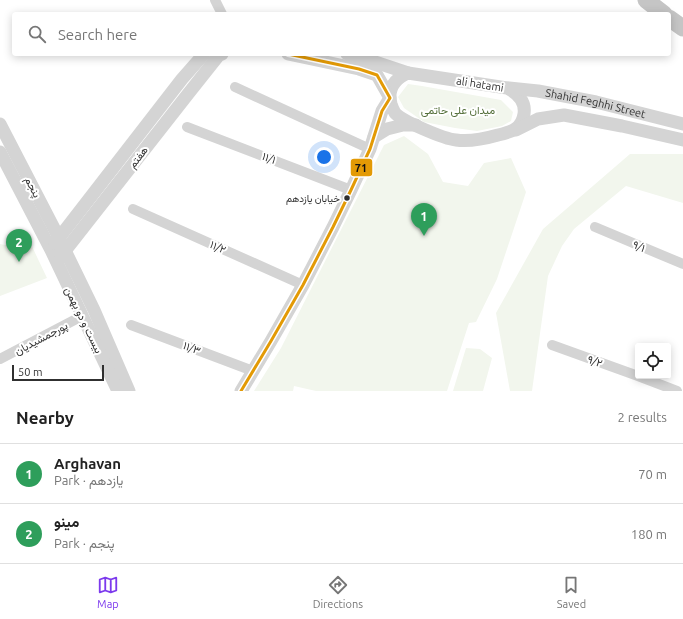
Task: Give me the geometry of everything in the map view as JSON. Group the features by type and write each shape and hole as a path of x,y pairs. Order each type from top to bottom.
{"highway":[{"path":"646,0 661,12"},
{"path":"671,19 683,28"}],"street":[{"path":"215,0 221,12"},
{"name":"هفتم","path":"50,250 182,79 202,56"},
{"name":"هفتم","path":"56,262 219,56"},
{"path":"297,56 359,69 377,75 390,98 393,109 396,113 418,126 442,137 456,140 478,140 512,132"},
{"name":"ali hatami","path":"356,56 408,73 507,88 520,97 524,104 525,112 523,120 512,132"},
{"path":"241,391 303,285 351,190 372,143 382,111 390,98 391,90 395,82 401,76 408,73"},
{"path":"235,87 372,143"},
{"name":"Shahid Feghhi Street","path":"507,88 538,91 596,102 683,124"},
{"name":"Shahid Feghhi Street","path":"512,132 538,119 564,115 683,140"},
{"name":"پنجم","path":"0,124 65,250"},
{"path":"372,143 387,130 403,125 418,126"},
{"name":"۱۱/۱","path":"188,127 351,190"},
{"name":"پنجم","path":"0,152 50,250"},
{"name":"۱۱/۲","path":"134,209 303,285"},
{"name":"۹/۱","path":"595,227 683,264"},
{"name":"بیست و دو بهمن","path":"50,250 118,391"},
{"name":"بیست و دو بهمن","path":"65,250 94,310 129,391"},
{"name":"پورجمشیدیان","path":"0,359 82,316"},
{"name":"۱۱/۳","path":"132,325 252,371"},
{"name":"۹/۲","path":"552,345 635,375"},
{"name":"۹/۲","path":"646,379 676,391"}],"green space":[{"name":"میدان علی حاتمی","path":"408,84 501,100 513,112 511,121 502,126 477,131 424,122 404,108 398,97"},
{"path":"404,136 428,154 443,182 468,186 484,163 511,158 526,192 497,279 476,322 469,323 447,391 316,391 294,386 293,391 254,391 281,348 384,145"},
{"path":"630,154 683,154 683,203 626,186 574,229 562,246 548,276 532,391 510,391 496,313 543,229"},
{"path":"28,238 47,278 0,296 0,244 11,246"},
{"path":"466,348 480,349 492,358 483,391 453,391"}],"transit line":[{"name":"71","path":"241,391 303,285 333,227 370,149 382,111 390,98 377,75 359,69 297,56"}],"place":[{"name":"خیابان یازدهم","path":"347,198"},
{"name":"Arghavan","path":"424,236"},
{"name":"مینو","path":"19,262"}]}
